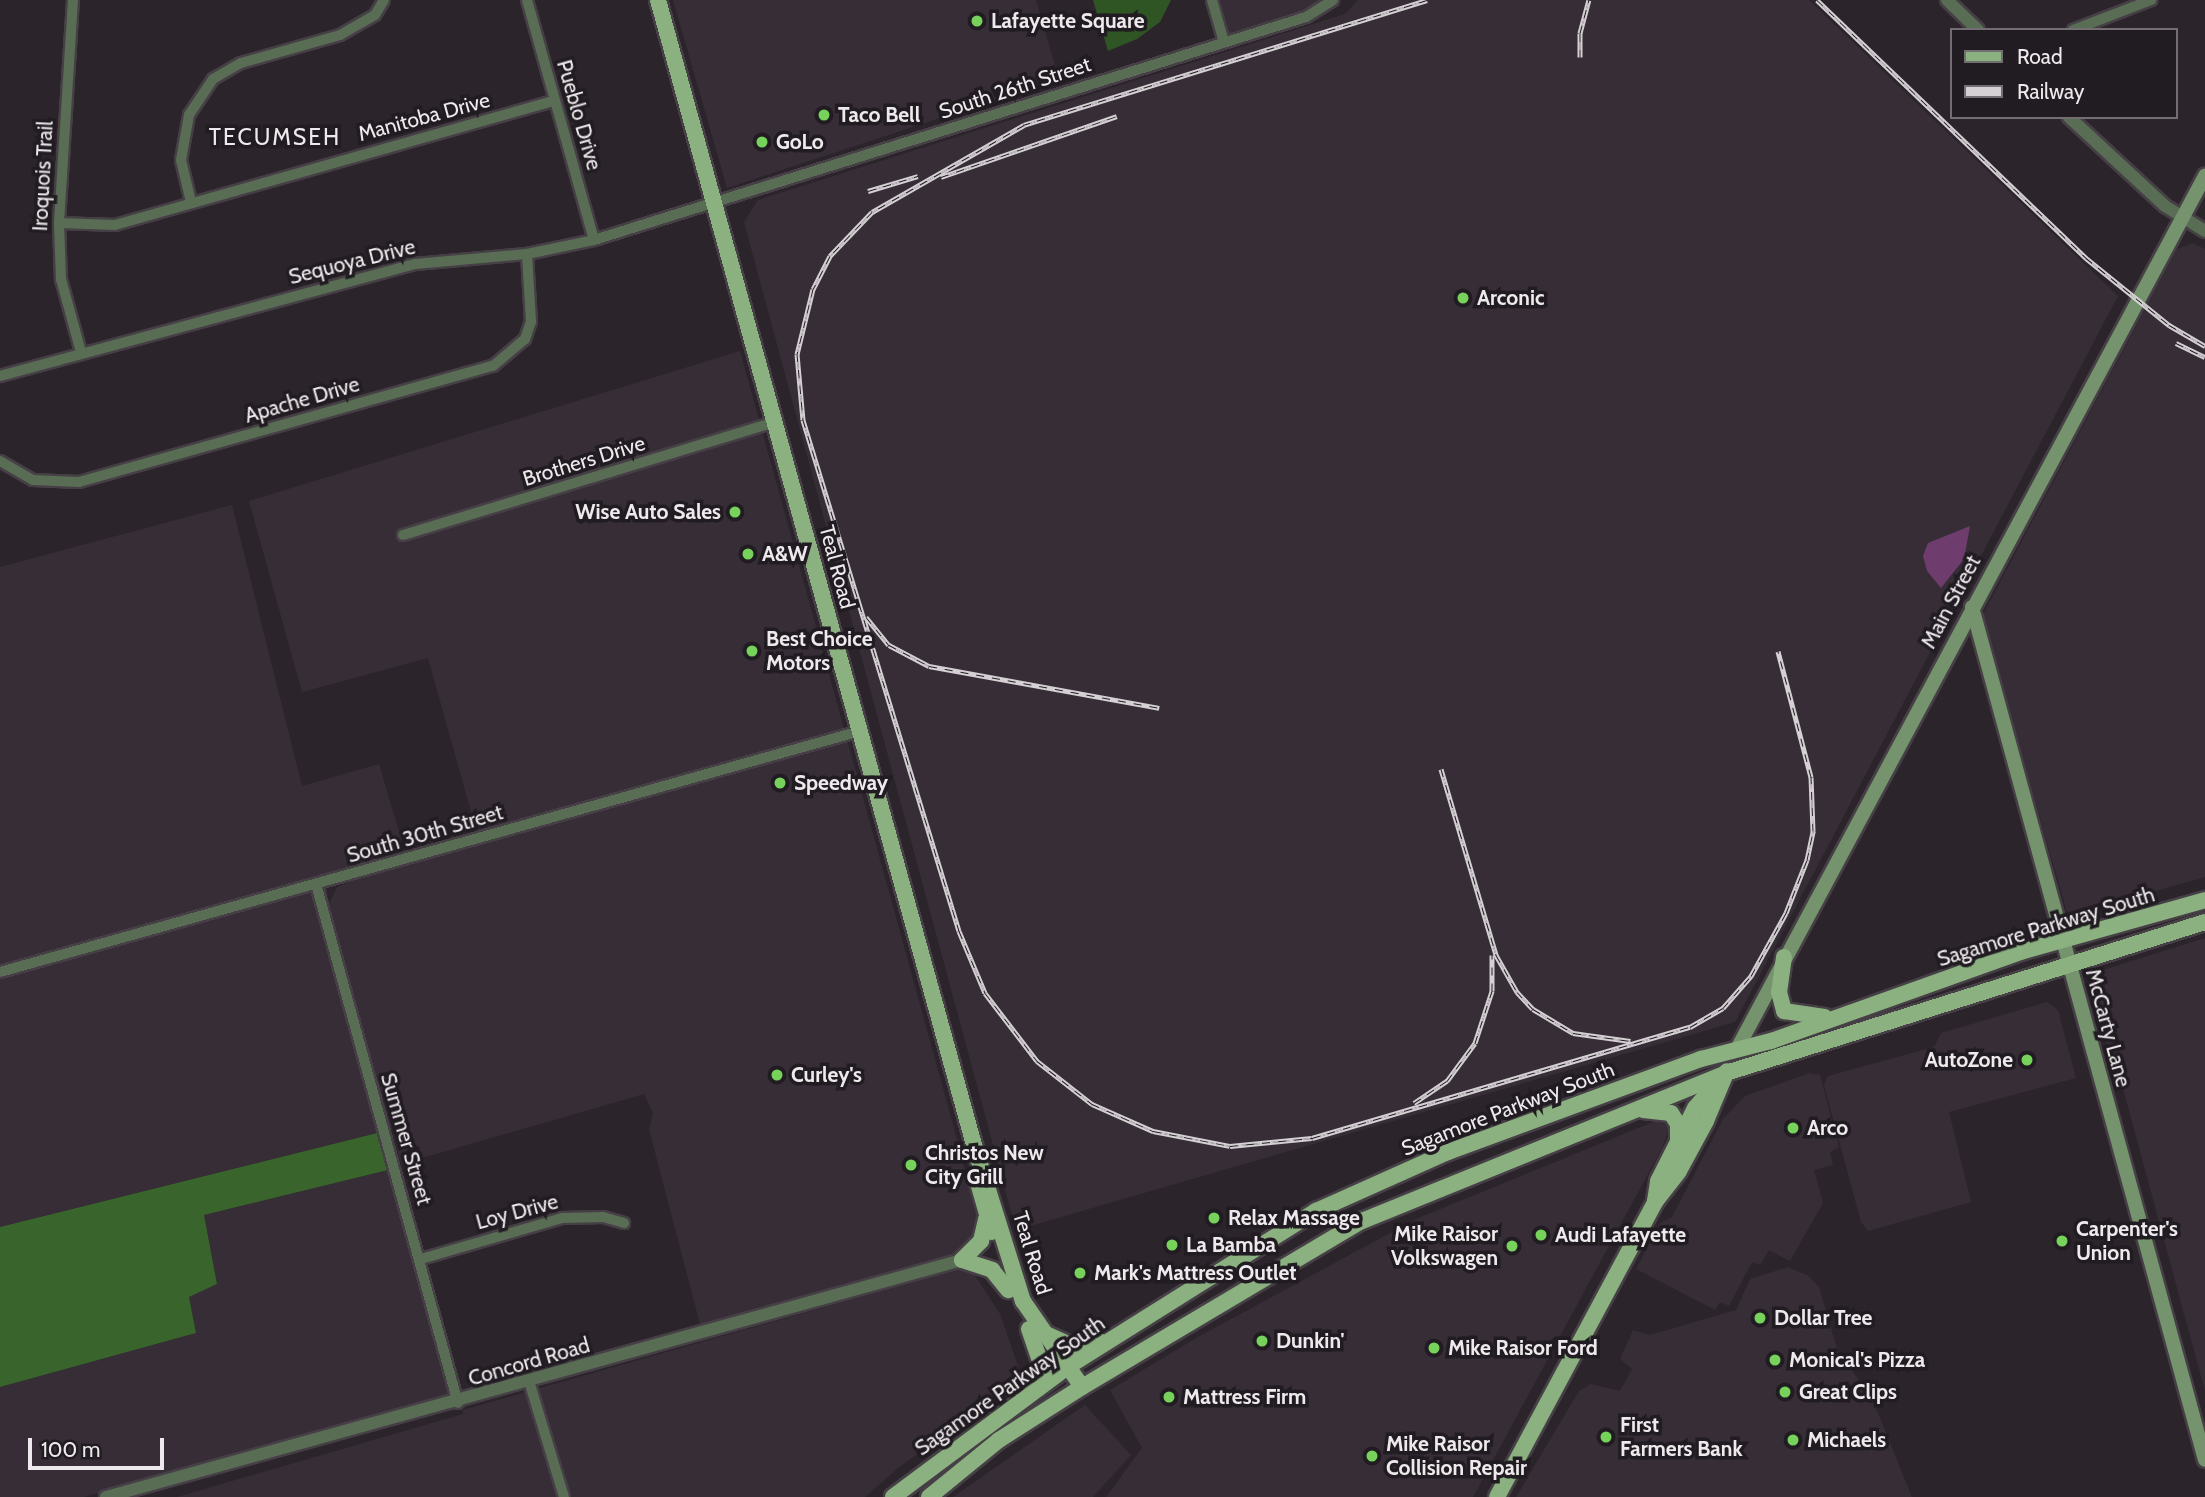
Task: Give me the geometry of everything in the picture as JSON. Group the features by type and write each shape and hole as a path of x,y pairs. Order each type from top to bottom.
{"main road":[{"name":"Teal Road","path":"658,0 717,204 974,1145 1019,1289 1034,1328"},
{"name":"Main Street","path":"1737,1049 2205,176"},
{"name":"McCarty Lane","path":"1972,607 2062,942 2204,1450"},
{"name":"Sagamore Parkway South","path":"893,1497 1069,1366 1316,1211 1448,1152 1737,1049 2062,942 2205,900"},
{"name":"Sagamore Parkway South","path":"929,1497 999,1440 1082,1387 1362,1221 1726,1073 2068,962 2205,922"},
{"path":"1784,957 1779,992 1784,1012 1831,1017"},
{"path":"1497,1497 1655,1202 1679,1171 1737,1049"},
{"path":"1655,1202 1658,1181 1699,1102 1726,1073"},
{"path":"1634,1111 1671,1113 1678,1124 1678,1141"},
{"name":"Teal Road","path":"974,1145 987,1214 1008,1290 1034,1328 1069,1366 1082,1387"},
{"path":"987,1214 981,1241 962,1261 992,1270 1008,1290"},
{"path":"1034,1328 1073,1346 1125,1331"},
{"path":"1027,1396 1041,1363 1034,1328"}],"street":[{"name":"Iroquois Trail","path":"73,0 59,223 61,279 81,352"},
{"path":"191,202 181,160 189,115 214,79 241,63 340,35 375,15 384,0"},
{"name":"Pueblo Drive","path":"527,0 594,240"},
{"path":"1212,0 1224,42"},
{"path":"1947,0 1976,28"},
{"path":"2078,28 2151,0"},
{"name":"South 26th Street","path":"717,204 1306,17 1328,3"},
{"name":"Manitoba Drive","path":"59,223 115,226 191,202 555,101"},
{"path":"2071,119 2183,218 2205,231"},
{"name":"Sequoya Drive","path":"0,376 415,264 527,254 594,240 717,204"},
{"name":"Apache Drive","path":"0,461 33,480 79,482 493,366 525,339 531,322 527,254"},
{"name":"Brothers Drive","path":"403,535 775,422"},
{"name":"South 30th Street","path":"0,972 860,731"},
{"name":"Summer Street","path":"316,884 421,1259 458,1403"},
{"name":"Loy Drive","path":"421,1259 562,1218 603,1217 624,1223"},
{"name":"Concord Road","path":"106,1497 458,1403 962,1261"},
{"path":"529,1381 564,1497"}],"shaded area":[{"path":"673,0 1036,0 1059,79 727,188"},
{"path":"1212,0 1333,0 1224,42"},
{"path":"1358,0 1809,0 2118,296 1735,1022 1016,1230 744,222 758,200 1345,14"},
{"path":"2193,243 2205,249 2205,877 2068,916 1982,616 2177,249"},
{"path":"740,351 954,1128 978,1222 978,1240 963,1253 701,1328 649,1129 653,1113 644,1094 401,1164 392,1129 0,1227 0,567 232,505 302,786 379,764 405,852 325,877 329,904 337,887 361,878 578,816 575,806 477,833 428,658 302,692 249,501"},
{"path":"1970,526 1964,559 1941,588 1927,571 1923,556 1928,543"},
{"path":"2205,938 2205,1391 2122,1085 2084,976"},
{"path":"2047,1002 2058,1010 2076,1078 1949,1112 1971,1202 1868,1231 1861,1222 1824,1085 1828,1076 1934,1047 1941,1033"},
{"path":"1810,1073 1820,1075 1839,1147 1830,1152 1833,1165 1814,1170 1823,1203 1790,1261 1769,1250 1760,1265 1752,1262 1729,1306 1720,1302 1715,1310 1636,1269 1660,1223 1672,1217 1723,1119 1745,1096"},
{"path":"1658,1120 1670,1127 1662,1148 1473,1497 1106,1497 1142,1448 1110,1390 1196,1338 1416,1219"},
{"path":"388,1170 444,1363 450,1388 446,1397 84,1497 0,1497 0,1387 196,1333 189,1297 217,1284 204,1215"},
{"path":"969,1266 1000,1314 1023,1380 899,1467 865,1497 177,1497 463,1414 463,1410"},
{"path":"1788,1267 1809,1276 1819,1287 1838,1352 1871,1396 1912,1497 1516,1497 1579,1391 1591,1384 1620,1391 1632,1369 1620,1359 1633,1330 1650,1335 1736,1310 1750,1279"},
{"path":"1085,1405 1131,1455 1093,1497 953,1497"}],"green space":[{"path":"1093,0 1171,0 1160,22 1137,39 1108,51"},
{"path":"377,1133 388,1170 204,1215 217,1284 189,1297 196,1333 0,1387 0,1227"}],"railway":[{"path":"1427,0 1024,125 872,212 830,256 813,289 797,354 803,420 959,931 985,993 1037,1061 1092,1104 1153,1131 1230,1146 1312,1138 1690,1027 1723,1008 1751,976 1786,913 1807,860 1813,831 1811,777 1778,651"},
{"path":"1580,57 1580,33 1589,0"},
{"path":"1817,0 2086,258 2169,325 2205,346"},
{"path":"941,177 1117,116"},
{"path":"868,191 918,176"},
{"path":"2176,343 2205,357"},
{"path":"866,617 889,645 929,666 1159,708"},
{"path":"1441,769 1496,955 1517,992 1533,1009 1573,1033 1630,1041"},
{"path":"1414,1103 1447,1081 1475,1043 1492,991 1492,955"}],"place":[{"name":"Lafayette Square","path":"977,21"},
{"name":"Taco Bell","path":"824,115"},
{"name":"GoLo","path":"762,142"},
{"name":"Arconic","path":"1463,298"},
{"name":"Wise Auto Sales","path":"735,512"},
{"name":"A&W","path":"748,554"},
{"name":"Best Choice Motors","path":"752,651"},
{"name":"Speedway","path":"780,783"},
{"name":"AutoZone","path":"2027,1060"},
{"name":"Curley's","path":"777,1075"},
{"name":"Arco","path":"1793,1128"},
{"name":"Christos New City Grill","path":"911,1165"},
{"name":"Relax Massage","path":"1214,1218"},
{"name":"Audi Lafayette","path":"1541,1235"},
{"name":"Carpenter's Union","path":"2062,1241"},
{"name":"La Bamba","path":"1172,1245"},
{"name":"Mike Raisor Volkswagen","path":"1512,1246"},
{"name":"Mark's Mattress Outlet","path":"1080,1273"},
{"name":"Dollar Tree","path":"1760,1318"},
{"name":"Dunkin'","path":"1262,1341"},
{"name":"Mike Raisor Ford","path":"1434,1348"},
{"name":"Monical's Pizza","path":"1775,1360"},
{"name":"Great Clips","path":"1785,1392"},
{"name":"Mattress Firm","path":"1169,1397"},
{"name":"First Farmers Bank","path":"1606,1437"},
{"name":"Michaels","path":"1793,1440"},
{"name":"Mike Raisor Collision Repair","path":"1372,1456"}],"district":[{"name":"TECUMSEH","path":"275,137"}]}
